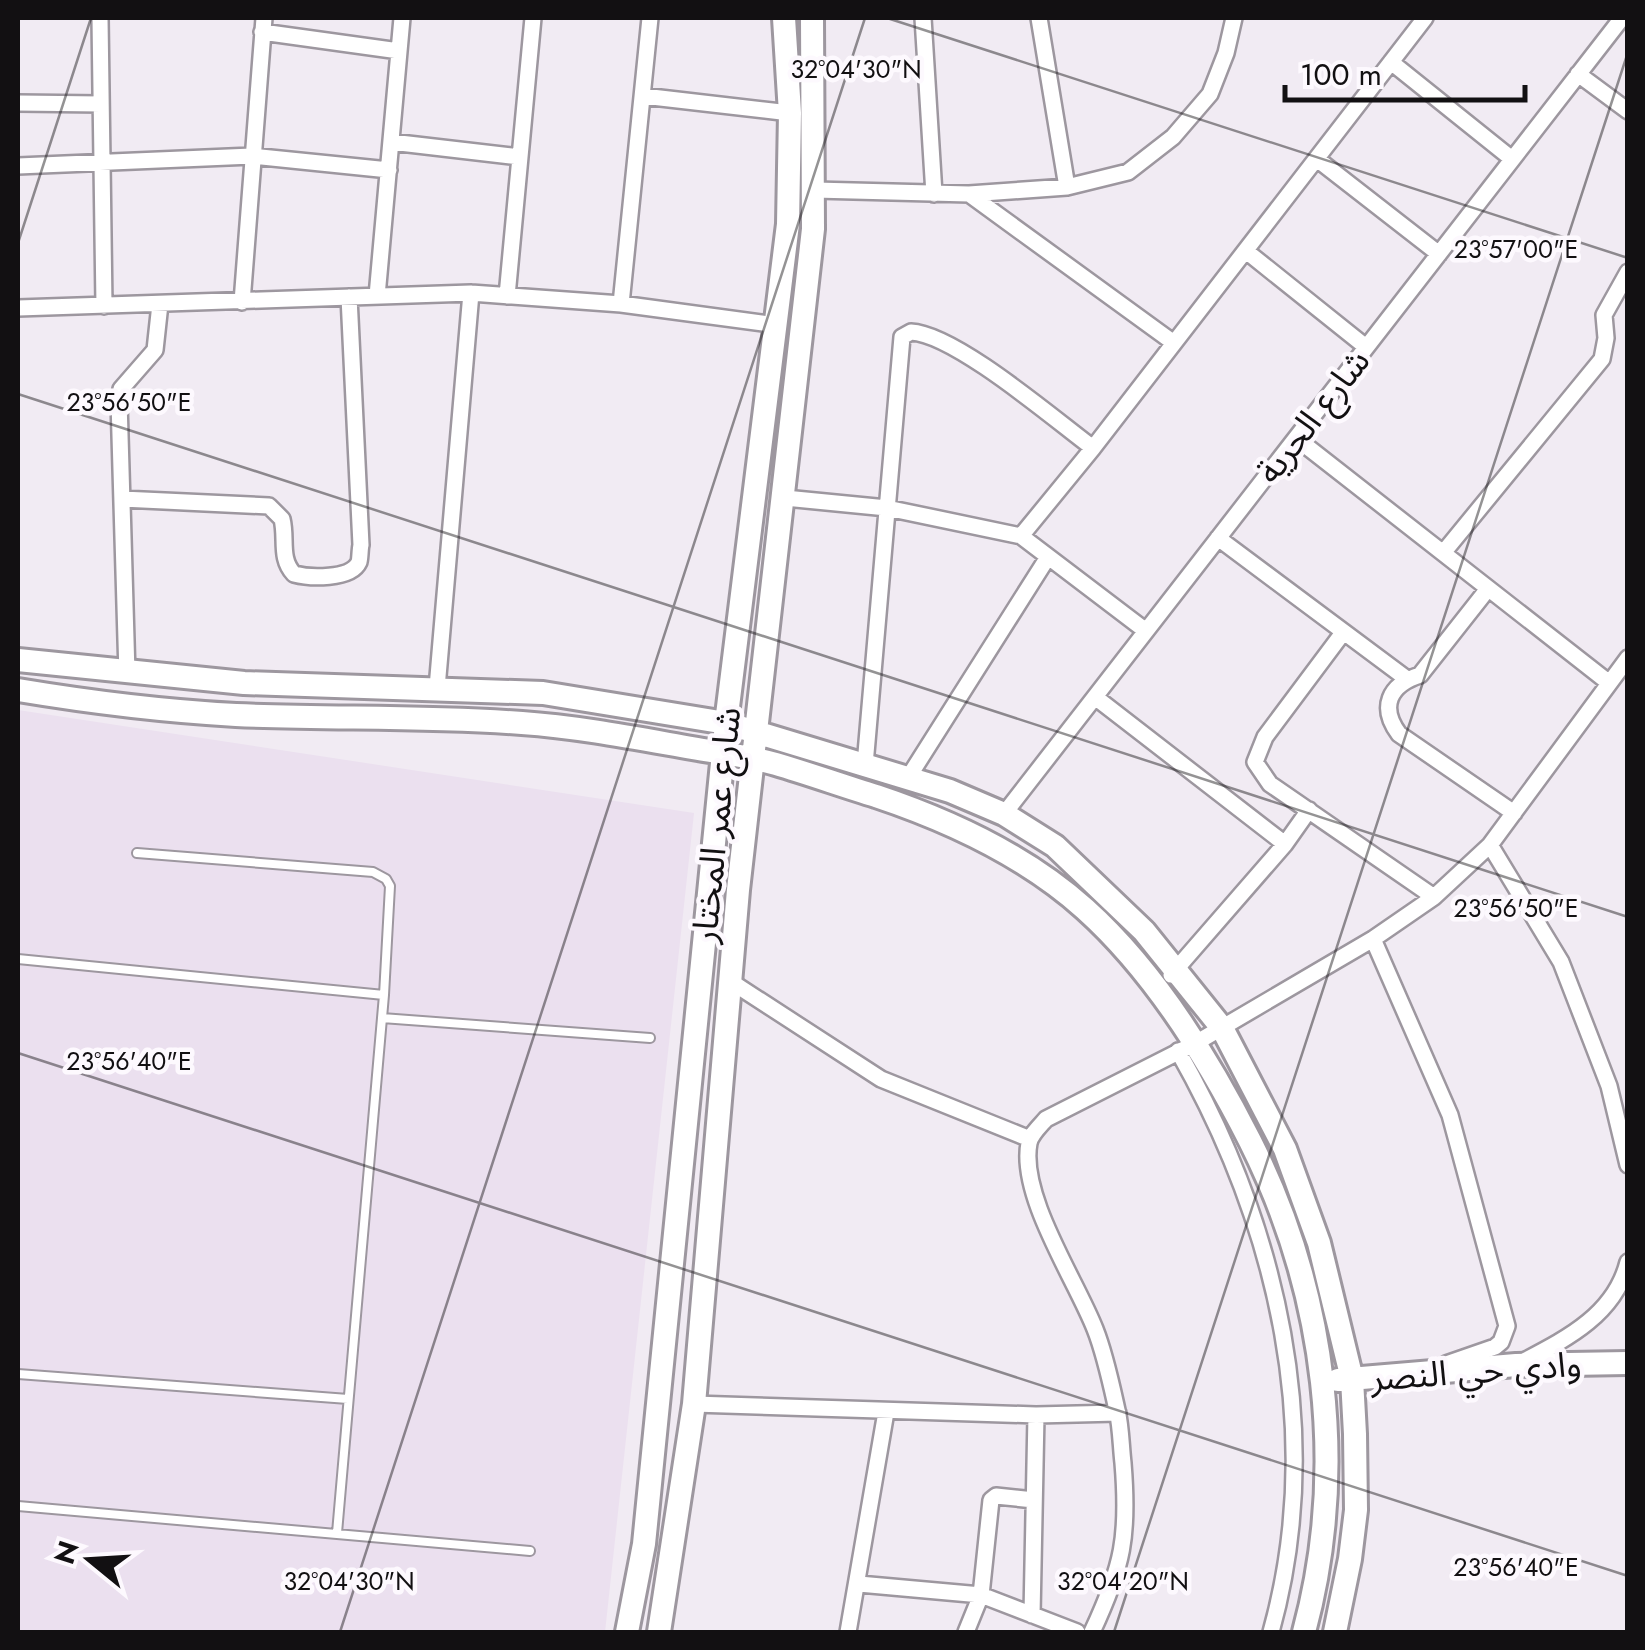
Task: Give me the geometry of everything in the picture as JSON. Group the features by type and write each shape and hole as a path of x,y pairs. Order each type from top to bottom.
{"street":[{"path":"100,18 104,306"},
{"path":"377,296 402,18"},
{"path":"507,296 533,18"},
{"path":"621,304 650,18"},
{"name":"شارع عمر المختار","path":"627,1632 644,1544 726,723 788,224 790,113 784,18"},
{"name":"شارع عمر المختار","path":"660,1632 694,1404 752,758 785,498 815,190 812,18"},
{"path":"923,18 934,194"},
{"path":"1039,18 1067,186"},
{"path":"815,190 969,194 1067,186 1128,172 1173,137 1210,94 1226,54 1234,18"},
{"path":"1020,536 1093,448 1426,18"},
{"name":"شارع الحرية","path":"1004,814 1622,18"},
{"path":"242,302 263,25 399,51"},
{"path":"1391,62 1512,159"},
{"path":"1578,74 1628,111"},
{"path":"643,96 790,113"},
{"path":"18,103 100,104"},
{"path":"392,142 520,157"},
{"path":"18,166 252,156 389,170"},
{"path":"1317,159 1439,254"},
{"path":"969,194 1174,343"},
{"path":"1246,251 1366,347"},
{"path":"1443,553 1602,360 1606,338 1604,315 1628,272"},
{"path":"18,308 470,294 621,304 777,325"},
{"path":"437,688 470,294"},
{"path":"122,498 270,506 282,519 284,555 294,574 329,576 352,570 360,562 360,546 349,297"},
{"path":"127,674 120,389 155,350 160,304"},
{"path":"865,765 902,337 910,332 932,336 981,366 1093,448"},
{"path":"1296,438 1608,682"},
{"path":"785,498 886,508 1020,536 1146,631"},
{"path":"1218,538 1407,679"},
{"path":"908,778 1048,557"},
{"path":"1488,590 1420,675 1407,679 1392,694 1388,720 1399,734 1514,814"},
{"path":"1342,634 1258,750 1255,762 1270,784 1434,897"},
{"path":"1092,1632 1115,1582 1124,1549 1127,1514 1118,1413 1096,1330 1051,1238 1033,1185 1028,1159 1030,1139 1046,1119 1222,1028 1373,939 1434,897 1490,845 1628,658"},
{"path":"18,660 244,683 543,693 726,723 950,791 1004,814 1055,846 1114,900 1222,1028 1285,1149 1319,1243 1352,1379 1356,1510 1348,1573 1334,1632"},
{"path":"18,690 134,706 236,714 525,723 752,758 904,805 1021,862 1067,893 1105,928 1157,990 1227,1144 1263,1242 1286,1344 1293,1426 1294,1484 1285,1572 1271,1632"},
{"path":"1095,697 1285,844"},
{"path":"1157,990 1310,810"},
{"path":"1490,845 1561,962 1609,1086 1628,1165"},
{"path":"1373,939 1450,1115 1507,1326 1495,1347 1419,1373"},
{"path":"730,980 881,1078 1030,1139"},
{"path":"1186,1048 1238,1117 1280,1208 1324,1381 1328,1438 1326,1505 1304,1632"},
{"path":"1516,1365 1585,1327 1612,1298 1628,1262"},
{"name":"وادي حي النصر","path":"1324,1381 1516,1365 1628,1363"},
{"path":"694,1404 886,1412 1118,1413"},
{"path":"848,1632 886,1412"},
{"path":"1032,1615 1036,1415"},
{"path":"966,1632 981,1595 991,1500 996,1496 1034,1500"},
{"path":"858,1584 981,1595 1077,1632"}],"lane":[{"path":"137,854 379,874 386,879 391,894 337,1533"},
{"path":"18,959 384,995"},
{"path":"382,1018 650,1038"},
{"path":"18,1374 348,1399"},
{"path":"18,1506 530,1551"}],"shaded area":[{"path":"18,710 694,813 605,1632 18,1632"}]}
